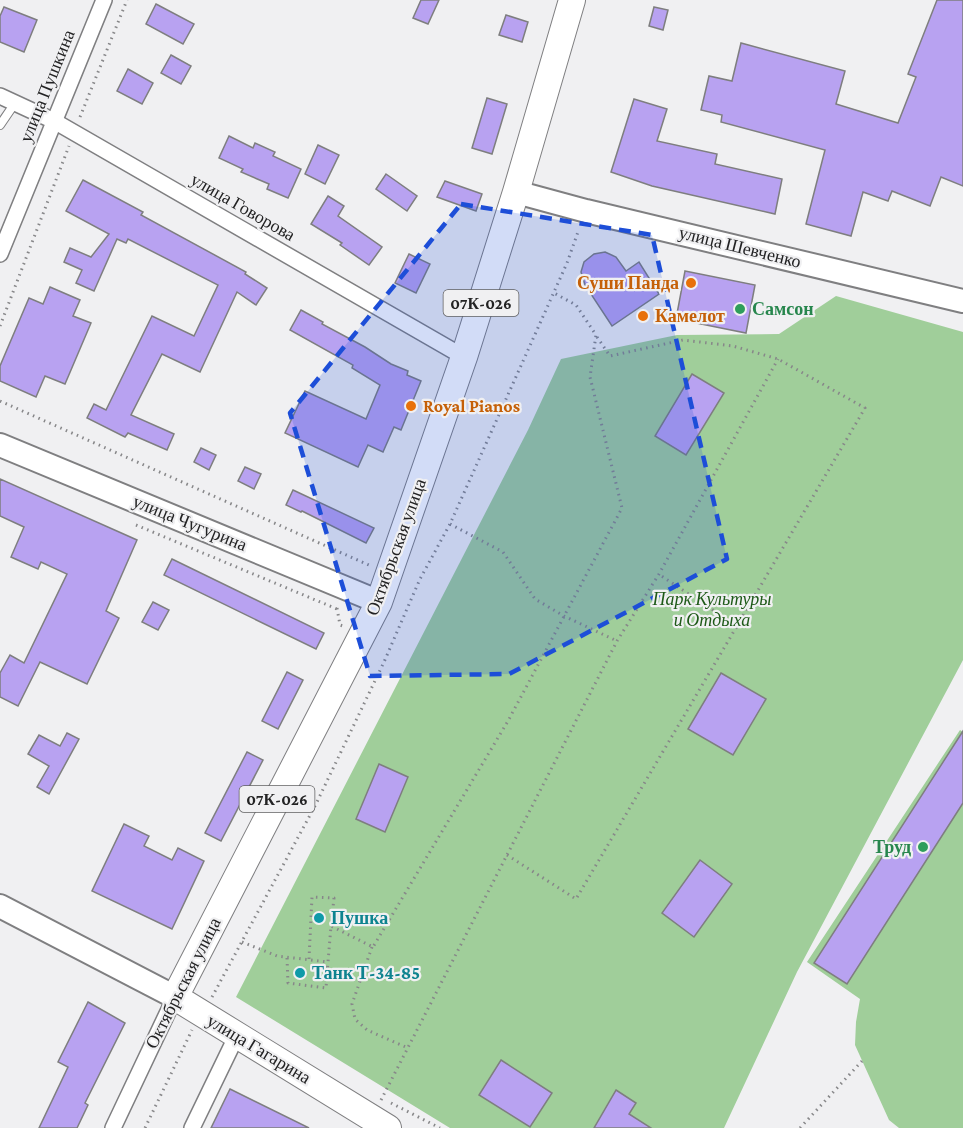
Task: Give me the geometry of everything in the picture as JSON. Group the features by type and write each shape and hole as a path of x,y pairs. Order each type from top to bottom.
{"main road":[{"name":"Октябрьская улица","path":"175,997 379,602 464,357 516,192 572,0"},
{"name":"улица Гагарина","path":"175,997 379,1123"}],"street":[{"name":"улица Пушкина","path":"0,254 104,0"},
{"name":"улица Говорова","path":"0,96 74,132 464,357"},
{"name":"улица Шевченко","path":"516,192 963,302"},
{"name":"улица Чугурина","path":"0,445 379,602"},
{"name":"улица Гагарина","path":"0,906 175,997"},
{"name":"Октябрьская улица","path":"113,1128 175,997"},
{"path":"192,1128 237,1035"}],"lane":[{"path":"0,125 15,104"}],"path":[{"path":"0,326 127,0"},
{"path":"145,1128 196,1022 211,999 316,804 384,662 420,579 450,524 554,293 586,211"},
{"path":"507,855 576,899 865,408 778,358 733,346 683,340 610,356 576,305 554,293"},
{"path":"408,1048 367,1030 355,1019 352,1004 372,947 508,721 622,508 590,377 596,335"},
{"path":"379,1123 408,1048 617,641 659,574 778,358"},
{"path":"0,401 364,563 390,572"},
{"path":"130,522 337,609"},
{"path":"450,524 503,552 535,598 564,616 617,641"},
{"path":"659,574 737,626"},
{"path":"287,958 288,983 326,988 334,898 312,897 308,960"},
{"path":"331,926 372,947"},
{"path":"242,942 277,956 328,962"},
{"path":"800,1128 862,1061"}],"highlighted area":[{"path":"461,204 652,235 727,559 509,674 370,676 290,413"}],"green space":[{"name":"Парк Культуры и Отдыха","path":"836,296 963,332 963,660 797,972 724,1128 450,1128 236,997 528,430 561,359 677,335 779,334"},
{"name":"Труд","path":"960,730 963,732 963,1128 899,1128 889,1120 855,1045 860,999 807,962"}],"building":[{"path":"421,0 439,0 428,24 413,18"},
{"path":"937,0 963,0 963,186 941,177 930,206 892,191 888,201 863,192 851,236 806,224 825,150 721,122 722,115 701,110 709,76 732,81 741,43 845,71 836,104 898,123 916,77 908,74"},
{"path":"156,4 194,24 183,44 146,24"},
{"path":"4,7 37,20 24,52 0,42 0,16"},
{"path":"654,7 668,10 663,30 649,26"},
{"path":"506,15 528,22 522,42 499,35"},
{"path":"171,55 191,66 181,84 161,73"},
{"path":"128,69 153,83 142,104 117,91"},
{"path":"487,98 507,104 492,154 472,148"},
{"path":"634,99 667,109 657,141 717,154 715,164 782,179 775,214 652,186 611,172"},
{"path":"229,136 253,148 255,143 275,152 273,156 301,169 288,198 267,189 269,184 241,172 243,169 219,158"},
{"path":"318,145 339,155 325,184 305,174"},
{"path":"386,174 417,196 407,211 376,189"},
{"path":"83,180 143,212 141,215 246,272 245,274 267,288 256,305 237,292 200,372 162,354 131,415 174,434 167,450 128,433 125,437 87,418 94,404 106,410 152,316 194,336 218,285 128,239 126,243 117,239 94,291 76,283 82,270 64,262 70,248 91,257 109,234 66,211"},
{"path":"445,181 482,194 476,211 437,197"},
{"path":"328,196 344,206 338,216 382,247 369,265 340,245 342,243 311,224"},
{"path":"605,252 616,257 626,271 639,262 659,294 612,326 585,285 581,272 584,262 594,254"},
{"path":"409,254 430,264 416,293 395,283"},
{"path":"685,271 755,285 746,333 676,319"},
{"path":"50,287 80,300 73,316 91,323 65,384 45,376 36,397 0,381 0,366 29,298 43,304"},
{"path":"301,310 391,364 408,371 407,375 421,381 401,430 394,427 383,452 368,445 358,467 285,433 305,391 366,419 380,385 352,368 353,365 290,330"},
{"path":"692,374 724,393 686,455 655,436"},
{"path":"201,448 216,455 209,470 194,462"},
{"path":"245,467 261,474 254,489 238,481"},
{"path":"0,479 137,540 106,611 119,618 87,684 40,662 18,706 0,697 0,673 10,655 24,663 67,574 41,562 38,569 11,557 24,527 0,516"},
{"path":"293,490 374,528 366,543 286,505"},
{"path":"172,559 324,633 316,649 164,575"},
{"path":"153,602 169,610 158,630 142,622"},
{"path":"287,672 303,680 278,729 262,721"},
{"path":"721,673 766,699 733,755 688,729"},
{"path":"963,731 963,803 847,984 814,963"},
{"path":"67,733 79,739 49,794 37,787 49,766 28,754 39,735 60,746"},
{"path":"247,752 263,760 221,841 205,833"},
{"path":"379,764 408,777 385,832 356,819"},
{"path":"124,824 149,836 144,846 172,860 178,848 204,861 172,929 92,891"},
{"path":"700,860 732,884 694,937 662,913"},
{"path":"88,1002 125,1023 85,1103 88,1105 77,1128 39,1128 68,1067 58,1062"},
{"path":"501,1060 552,1093 530,1127 479,1095"},
{"path":"230,1089 309,1128 211,1128"},
{"path":"616,1090 636,1103 629,1114 651,1128 594,1128"}],"place":[{"name":"Суши Панда","path":"691,283"},
{"name":"Самсон","path":"740,309"},
{"name":"Камелот","path":"643,316"},
{"name":"Royal Pianos","path":"411,406"},
{"name":"Труд","path":"923,847"},
{"name":"Пушка","path":"319,918"},
{"name":"Танк Т-34-85","path":"300,973"}]}
